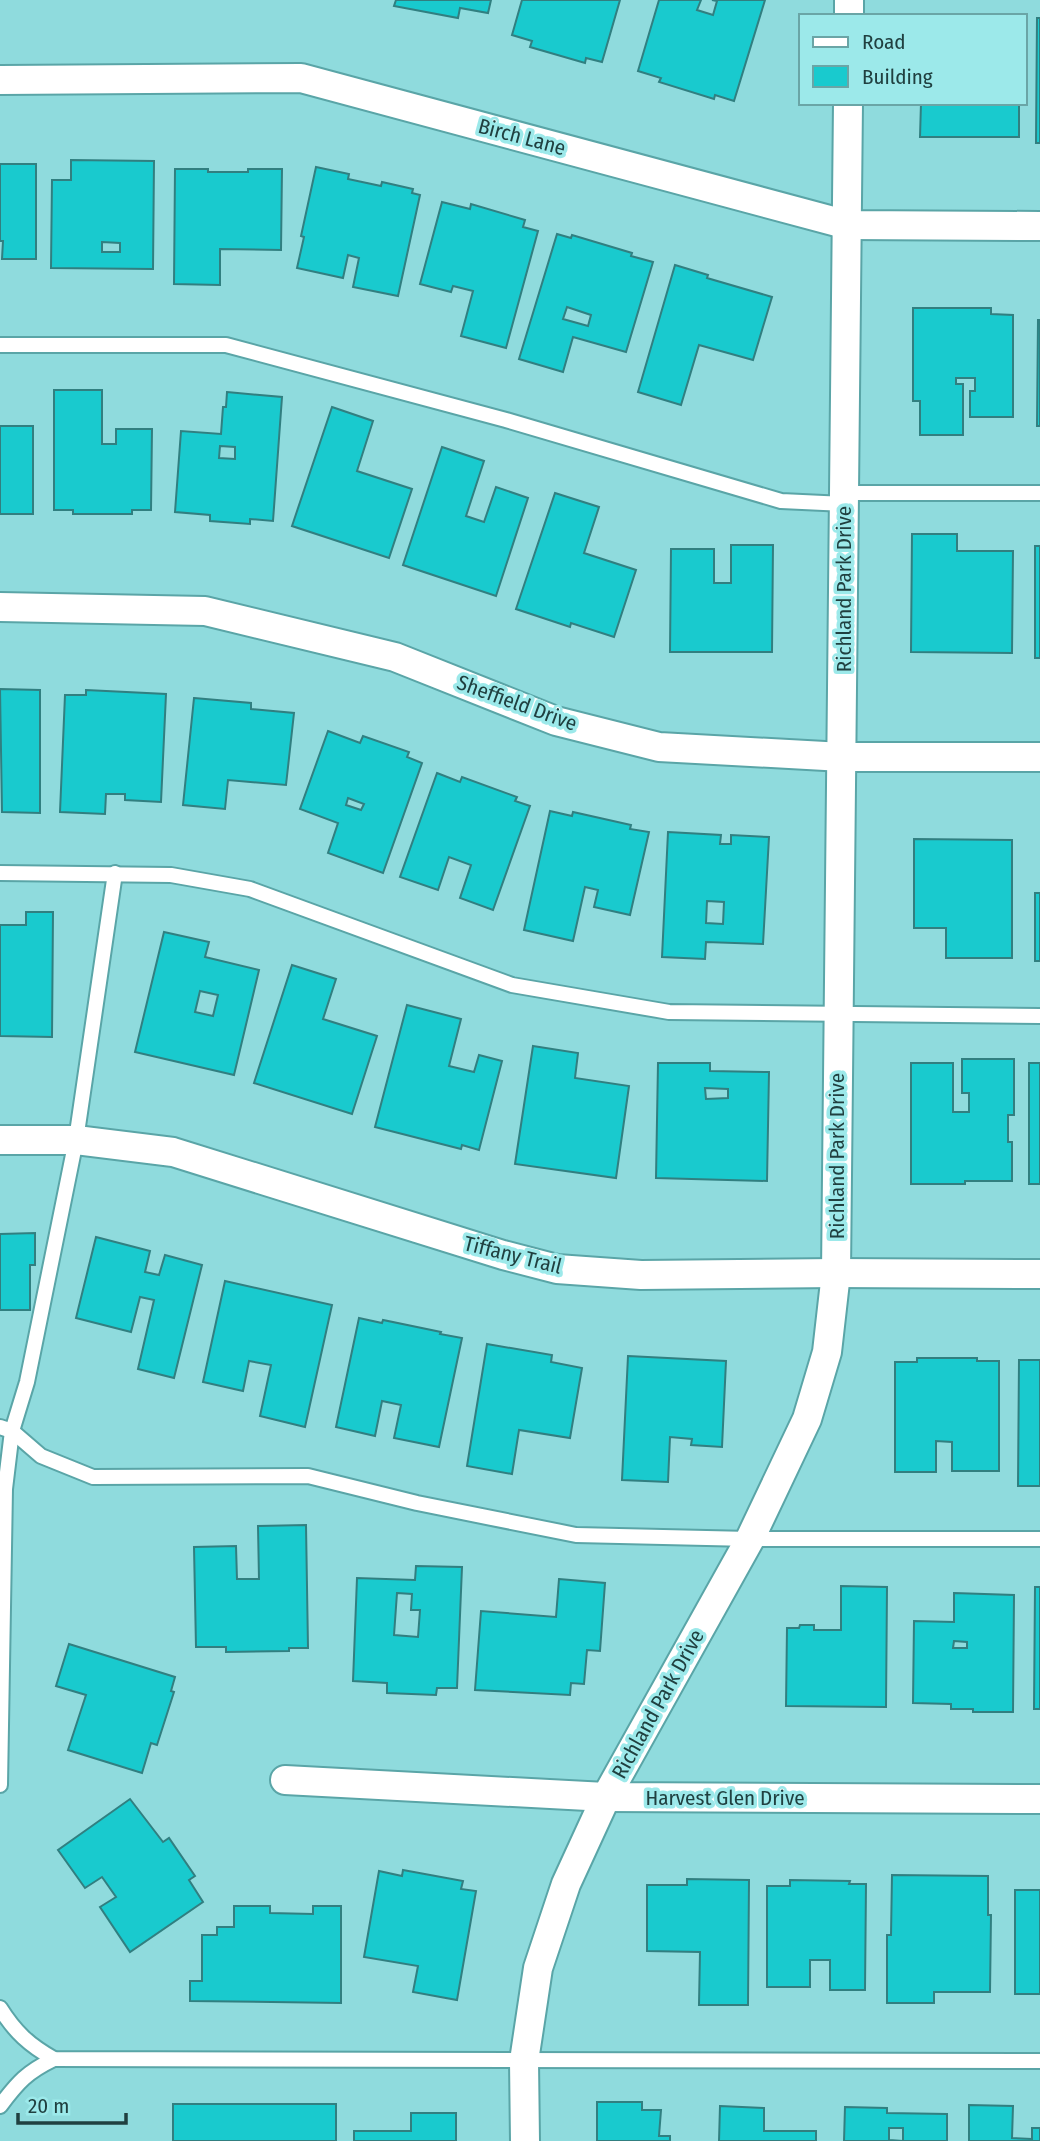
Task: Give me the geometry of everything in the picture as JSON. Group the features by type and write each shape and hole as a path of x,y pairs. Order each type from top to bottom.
{"street":[{"name":"Birch Lane","path":"0,80 301,78 848,225 1040,226"},
{"name":"Richland Park Drive","path":"525,2141 524,2061 538,1968 566,1884 607,1797 750,1539 807,1419 827,1352 836,1273 848,105"},
{"name":"Sheffield Drive","path":"0,607 205,611 396,657 556,721 659,747 843,757 1040,758"},
{"name":"Tiffany Trail","path":"0,1140 76,1140 173,1152 503,1255 557,1269 641,1275 1040,1274"},
{"name":"Harvest Glen Drive","path":"285,1780 607,1797 1040,1799"}],"lane":[{"path":"0,345 226,345 506,420 781,501 1040,494"},
{"path":"0,873 171,875 250,889 512,985 669,1013 1040,1016"},
{"path":"0,1785 6,1429 27,1382 76,1140 115,873"},
{"path":"6,1429 41,1456 93,1477 308,1476 417,1503 576,1535 750,1539 1040,1539"},
{"path":"0,2008 12,2027 34,2047 54,2059"},
{"path":"0,2106 31,2070 54,2059 1040,2061"}],"building":[{"path":"396,0 491,0 488,13 460,8 458,18 394,6"},
{"path":"522,0 620,0 602,62 586,58 585,63 530,47 532,41 512,35"},
{"path":"659,0 701,0 697,10 713,15 717,1 712,0 765,0 734,101 715,95 714,99 659,82 661,78 638,71"},
{"path":"1037,18 1040,18 1040,143 1036,143"},
{"path":"921,105 1019,105 1019,137 920,137"},
{"path":"71,160 154,161 153,269 51,268 52,180 71,180","holes":["102,242 120,243 120,252 102,252"]},
{"path":"0,164 36,164 36,259 2,259"},
{"path":"316,167 349,174 348,179 381,186 382,182 413,189 412,193 420,195 398,296 353,287 359,258 348,255 343,278 297,268"},
{"path":"175,169 248,172 248,169 282,169 281,250 220,249 220,285 174,284"},
{"path":"442,202 470,209 471,204 525,220 523,227 538,231 506,348 461,336 473,291 453,286 451,292 420,284"},
{"path":"557,234 571,238 572,235 653,262 626,352 573,337 563,372 519,359","holes":["567,307 591,315 588,326 563,319"]},
{"path":"675,265 708,275 707,278 772,297 753,360 699,345 681,405 638,392"},
{"path":"913,308 991,308 991,314 1013,315 1013,417 970,417 970,391 975,391 975,378 956,378 956,384 963,384 963,435 920,435 920,401 913,401"},
{"path":"1040,320 1040,426 1037,426"},
{"path":"54,390 102,390 102,444 116,444 116,429 152,429 151,510 132,510 132,514 73,514 73,510 54,510"},
{"path":"227,392 282,397 273,521 250,519 250,524 210,521 210,515 175,512 181,431 221,434 223,407 226,407","holes":["220,446 235,447 235,459 219,458"]},
{"path":"332,407 373,421 357,471 412,489 389,558 292,526"},
{"path":"0,426 33,426 33,514 0,514"},
{"path":"442,447 484,461 466,516 484,522 496,487 528,498 496,596 403,565"},
{"path":"555,493 599,507 584,553 636,570 614,637 571,623 570,627 516,609"},
{"path":"912,534 957,534 957,551 1013,551 1012,653 911,652"},
{"path":"731,545 773,545 772,652 670,652 671,549 714,549 714,583 731,583"},
{"path":"1035,546 1040,546 1040,658 1035,658"},
{"path":"0,689 40,690 40,813 2,812"},
{"path":"86,690 166,694 161,802 125,800 125,794 106,794 105,814 60,812 65,695 86,695"},
{"path":"194,698 251,703 251,709 294,713 286,785 228,780 225,809 183,805"},
{"path":"328,731 360,743 363,736 409,752 407,757 422,763 383,873 328,853 338,823 300,809","holes":["348,798 364,804 361,810 346,805"]},
{"path":"437,773 460,782 462,777 517,797 515,801 530,806 493,910 460,898 471,865 449,857 438,890 400,877"},
{"path":"550,811 572,816 573,812 631,825 630,829 649,832 630,915 594,907 598,890 585,887 573,941 524,930"},
{"path":"668,832 721,835 720,844 731,844 731,835 769,837 763,944 706,942 705,959 662,957","holes":["707,901 724,902 723,924 706,923"]},
{"path":"914,839 1012,840 1012,958 946,958 946,928 914,928"},
{"path":"1035,893 1040,893 1040,961 1035,961"},
{"path":"26,912 53,912 52,1037 0,1036 0,925 26,925"},
{"path":"164,932 209,942 205,957 259,970 234,1075 135,1052","holes":["200,991 218,995 213,1016 195,1012"]},
{"path":"292,965 336,979 323,1019 377,1036 352,1114 254,1083"},
{"path":"407,1005 461,1019 449,1066 474,1072 479,1055 502,1061 479,1150 462,1145 461,1149 375,1127"},
{"path":"533,1046 578,1053 575,1078 629,1086 616,1178 515,1164"},
{"path":"962,1059 1014,1059 1014,1115 1008,1115 1008,1142 1012,1142 1012,1181 911,1184 911,1063 953,1063 953,1112 969,1112 969,1093 962,1093"},
{"path":"658,1063 710,1063 710,1071 769,1072 767,1181 656,1178","holes":["705,1088 728,1089 728,1098 706,1099"]},
{"path":"1029,1063 1040,1063 1040,1184 1029,1184"},
{"path":"35,1233 35,1265 30,1265 30,1310 0,1310 0,1234"},
{"path":"96,1237 150,1251 145,1272 159,1275 165,1255 202,1265 174,1378 138,1369 154,1300 140,1297 131,1332 76,1318"},
{"path":"225,1281 332,1305 305,1427 260,1416 271,1365 249,1361 243,1391 203,1382"},
{"path":"359,1318 382,1323 383,1320 462,1338 439,1447 394,1438 401,1405 382,1401 375,1436 336,1427"},
{"path":"487,1344 552,1355 551,1362 582,1368 570,1438 519,1430 512,1474 467,1466"},
{"path":"628,1356 726,1361 722,1447 691,1445 692,1439 670,1437 668,1482 622,1480"},
{"path":"917,1358 977,1358 977,1361 999,1361 999,1471 952,1471 952,1442 936,1441 936,1472 895,1472 895,1362 917,1362"},
{"path":"1019,1360 1040,1360 1040,1486 1018,1486"},
{"path":"306,1525 308,1648 226,1652 226,1647 196,1647 194,1547 236,1546 237,1579 259,1579 258,1526"},
{"path":"416,1566 462,1567 457,1688 437,1688 436,1695 387,1693 387,1683 353,1681 357,1578 415,1580","holes":["397,1593 412,1594 411,1610 420,1610 418,1637 394,1635"]},
{"path":"559,1579 605,1583 600,1651 587,1650 584,1684 571,1683 570,1695 475,1690 481,1611 556,1617"},
{"path":"841,1586 887,1587 886,1707 786,1706 787,1628 814,1625 814,1630 841,1630"},
{"path":"1035,1587 1040,1587 1040,1709 1034,1709"},
{"path":"954,1593 1014,1595 1013,1712 973,1712 973,1709 951,1709 951,1704 913,1703 914,1621 954,1622","holes":["954,1641 967,1642 967,1648 953,1648"]},
{"path":"69,1644 175,1677 171,1691 174,1692 157,1745 151,1743 142,1773 68,1750 86,1695 56,1686"},
{"path":"130,1799 163,1842 169,1838 195,1876 189,1880 203,1902 130,1952 100,1907 116,1897 102,1877 85,1888 58,1850"},
{"path":"403,1870 463,1881 461,1889 476,1891 457,2000 413,1992 418,1966 364,1957 379,1871 402,1876"},
{"path":"892,1875 988,1876 988,1915 991,1915 990,1992 934,1992 934,2003 887,2003 887,1935 891,1935"},
{"path":"687,1879 749,1880 748,2005 699,2005 700,1952 647,1951 647,1885 687,1885"},
{"path":"790,1880 850,1881 849,1884 866,1884 865,1990 830,1990 830,1960 810,1960 810,1987 767,1987 767,1886 790,1886"},
{"path":"1015,1890 1040,1890 1040,1994 1015,1994"},
{"path":"234,1906 270,1906 270,1913 313,1914 313,1906 341,1906 341,2003 190,2001 190,1981 202,1981 202,1935 217,1935 217,1927 234,1927"},
{"path":"597,2102 642,2102 642,2110 661,2110 659,2136 670,2136 670,2141 597,2141"},
{"path":"173,2104 336,2104 336,2141 173,2141"},
{"path":"969,2105 1013,2106 1012,2138 1032,2139 1032,2128 1040,2128 1040,2141 969,2141"},
{"path":"720,2106 764,2108 764,2131 816,2131 816,2141 719,2141"},
{"path":"845,2107 887,2108 887,2113 947,2114 947,2141 903,2141 844,2141","holes":["889,2128 903,2128 903,2141 889,2140"]},
{"path":"411,2113 456,2113 456,2141 354,2141 354,2131 411,2131"}]}
